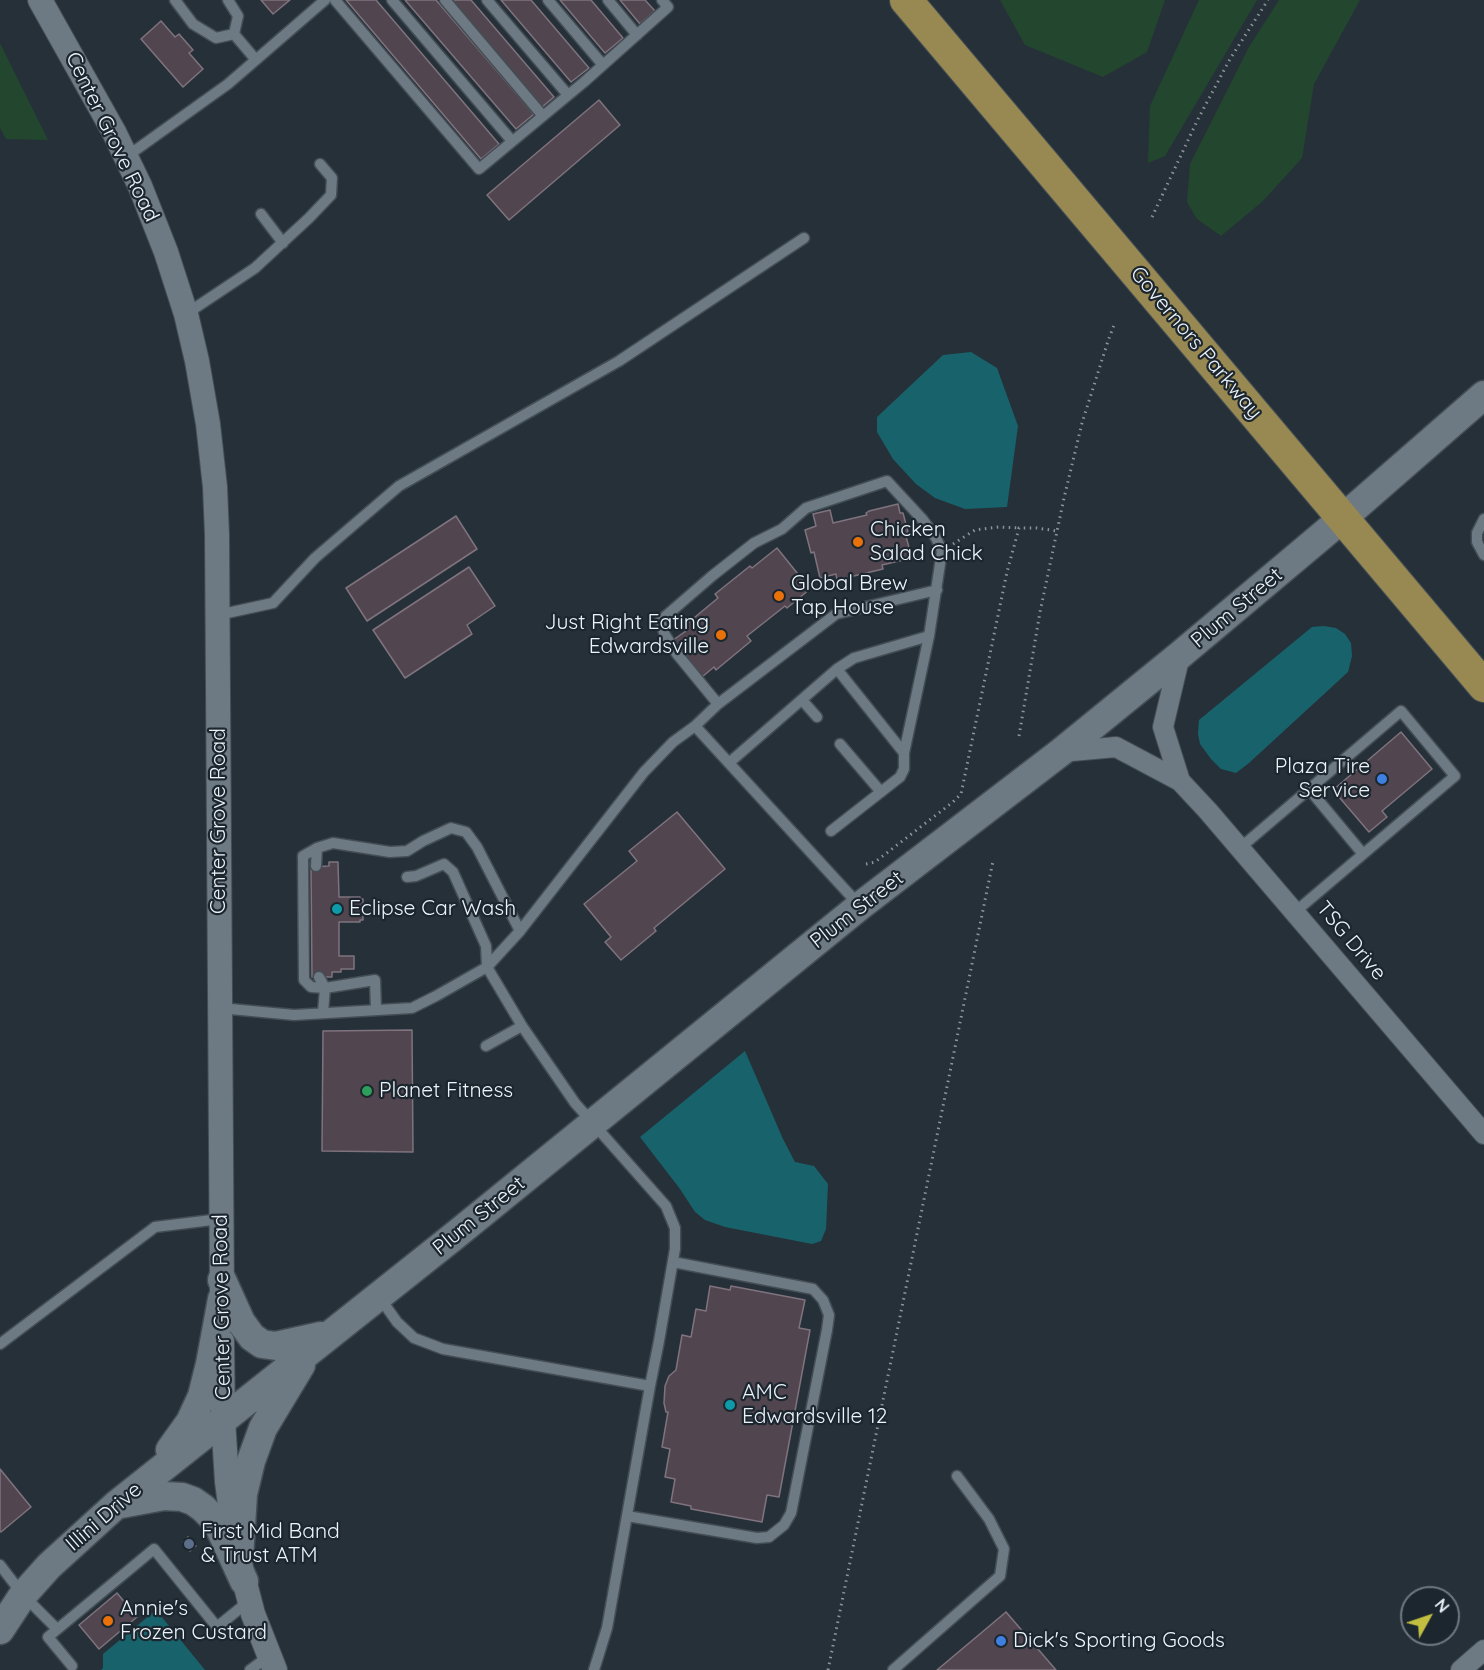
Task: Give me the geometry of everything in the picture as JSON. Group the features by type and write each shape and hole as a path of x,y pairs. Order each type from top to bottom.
{"main road":[{"name":"Governors Parkway","path":"906,0 1484,686"},
{"name":"Plum Street","path":"223,1419 593,1124 861,906 1061,752 1344,518 1484,395"},
{"path":"222,1289 252,1337 262,1344 276,1346 322,1340"},
{"path":"116,1505 152,1472 190,1422 202,1396 210,1364 222,1289"},
{"path":"244,1581 243,1494 251,1461 263,1428 322,1340"},
{"name":"Illini Drive","path":"0,1630 23,1595 49,1566 116,1505 223,1419"},
{"path":"116,1505 164,1496 182,1497 193,1501 217,1522 244,1581"}],"street":[{"name":"Center Grove Road","path":"40,0 109,122 140,186 166,252 186,314 208,424 215,487 217,535 223,1419 227,1482 234,1535 265,1665"},
{"name":"TSG Drive","path":"1180,655 1163,727 1180,781"},
{"name":"TSG Drive","path":"1061,752 1116,747 1180,781 1484,1134"},
{"path":"1461,1670 1484,1650"}],"lane":[{"path":"175,0 193,24 216,38 234,34"},
{"path":"228,0 238,16 234,34"},
{"path":"126,157 228,84 325,0"},
{"path":"335,0 479,169 668,7 662,0"},
{"path":"393,0 512,141"},
{"path":"445,0 543,116"},
{"path":"487,0 568,95"},
{"path":"548,0 603,65"},
{"path":"608,0 637,35"},
{"path":"234,34 256,60"},
{"path":"186,314 255,268 331,195 332,178 320,164"},
{"path":"261,214 283,243"},
{"path":"218,615 273,603 315,558 399,486 619,361 804,238"},
{"path":"718,704 677,654 664,635 660,621 711,576 754,543 782,529 806,508 887,481 923,520 942,551 930,636 904,753 904,770 900,777 831,831"},
{"path":"1484,519 1477,533 1477,542 1484,555"},
{"path":"220,1008 294,1015 412,1008 488,967 520,932 644,772 673,742 695,726 718,704 836,614 937,590"},
{"path":"730,762 837,669 854,658 930,636"},
{"path":"837,669 904,753"},
{"path":"802,700 817,717"},
{"path":"1240,848 1401,711 1455,776 1295,912"},
{"path":"695,726 861,906"},
{"path":"840,744 881,792"},
{"path":"1309,789 1363,854"},
{"path":"376,1009 375,980 325,988 311,987 304,980 303,855 333,843 390,852 407,851 451,828 466,832 477,847 520,932"},
{"path":"316,866 317,848"},
{"path":"407,877 416,876 444,864 453,872 486,946 488,967 522,1026 575,1103 666,1206 675,1228 673,1262 607,1628 594,1670"},
{"path":"319,977 325,988 323,1012"},
{"path":"486,1047 522,1026"},
{"path":"0,1344 155,1227 220,1220"},
{"path":"627,1516 757,1538 769,1537 784,1525 791,1513 830,1315 823,1300 813,1289 673,1262"},
{"path":"378,1295 397,1322 414,1338 443,1349 650,1386"},
{"path":"893,1670 1000,1576 1004,1549 989,1519 957,1476"},
{"path":"72,1666 48,1637 154,1549 217,1627 244,1581"},
{"path":"0,1565 23,1595 57,1629"}],"path":[{"path":"1152,216 1198,119 1230,59 1268,0"},
{"path":"1018,736 1040,612 1082,423 1114,325"},
{"path":"942,551 975,530 999,527 1058,531"},
{"path":"866,864 875,862 961,794 1007,572 1019,528"},
{"path":"828,1670 993,861"}],"green space":[{"path":"1000,0 1165,0 1147,52 1103,77 1025,45"},
{"path":"1199,0 1257,0 1165,156 1148,163 1150,106"},
{"path":"1279,0 1360,0 1314,84 1302,158 1263,201 1221,236 1197,219 1187,202 1190,164 1249,47"},
{"path":"0,43 48,140 6,139 0,128"}],"water":[{"path":"971,352 997,368 1018,426 1007,507 965,509 935,498 916,484 893,459 877,432 877,417 943,355"},
{"path":"1312,627 1336,628 1345,634 1351,643 1352,656 1348,672 1236,773 1221,769 1200,744 1199,720"},
{"path":"745,1051 795,1162 814,1166 828,1184 826,1229 821,1241 812,1244 725,1227 705,1220 695,1212 640,1137"},
{"path":"156,1610 205,1670 101,1670 103,1654"}],"building":[{"path":"261,0 290,0 273,14"},
{"path":"346,0 376,0 499,144 481,159"},
{"path":"405,0 436,0 534,114 516,129"},
{"path":"450,0 471,0 554,97 542,107"},
{"path":"501,0 531,0 589,68 571,82"},
{"path":"560,0 591,0 623,38 605,53"},
{"path":"620,0 645,0 655,11 640,24"},
{"path":"161,21 175,37 179,34 193,50 189,53 203,69 183,87 141,39"},
{"path":"599,100 620,125 509,220 487,195"},
{"name":"Chicken Salad Chick","path":"898,504 908,532 905,533 912,558 882,565 883,569 837,580 836,574 820,578 814,552 811,553 805,530 816,526 813,514 830,510 833,523 867,515 869,511"},
{"path":"456,516 477,549 367,621 346,588"},
{"path":"777,548 810,589 747,636 751,641 716,670 714,667 702,677 673,640 686,631 683,627 718,598 715,594"},
{"path":"469,567 495,606 467,625 472,634 405,678 373,630"},
{"name":"Plaza Tire Service","path":"1401,732 1432,769 1382,811 1387,817 1369,832 1333,790"},
{"path":"677,812 725,869 654,928 656,931 621,960 605,942 611,937 584,904 637,861 629,851"},
{"name":"Eclipse Car Wash","path":"329,862 338,862 339,897 363,899 363,920 339,922 339,956 354,956 354,969 332,972 332,977 312,977 311,867 329,866"},
{"name":"Planet Fitness","path":"412,1030 413,1152 322,1151 323,1031"},
{"name":"AMC Edwardsville 12","path":"710,1286 730,1290 731,1286 805,1300 799,1328 810,1330 779,1497 767,1495 762,1522 691,1509 691,1506 671,1502 675,1479 665,1477 670,1449 662,1447 668,1412 666,1412 664,1403 665,1386 669,1376 676,1370 682,1335 691,1337 696,1309 706,1311"},
{"path":"0,1469 31,1507 1,1532 0,1531"},
{"name":"First Mid Band & Trust ATM","path":"188,1537 196,1546 190,1551 183,1542"},
{"name":"Annie's Frozen Custard","path":"117,1593 137,1617 99,1649 79,1625"},
{"name":"Dick's Sporting Goods","path":"1006,1612 1056,1670 937,1670"}],"place":[{"name":"Chicken Salad Chick","path":"858,542"},
{"name":"Global Brew Tap House","path":"779,596"},
{"name":"Just Right Eating Edwardsville","path":"721,635"},
{"name":"Plaza Tire Service","path":"1382,779"},
{"name":"Eclipse Car Wash","path":"337,909"},
{"name":"Planet Fitness","path":"367,1091"},
{"name":"AMC Edwardsville 12","path":"730,1405"},
{"name":"First Mid Band & Trust ATM","path":"189,1544"},
{"name":"Annie's Frozen Custard","path":"108,1621"},
{"name":"Dick's Sporting Goods","path":"1001,1641"}]}
